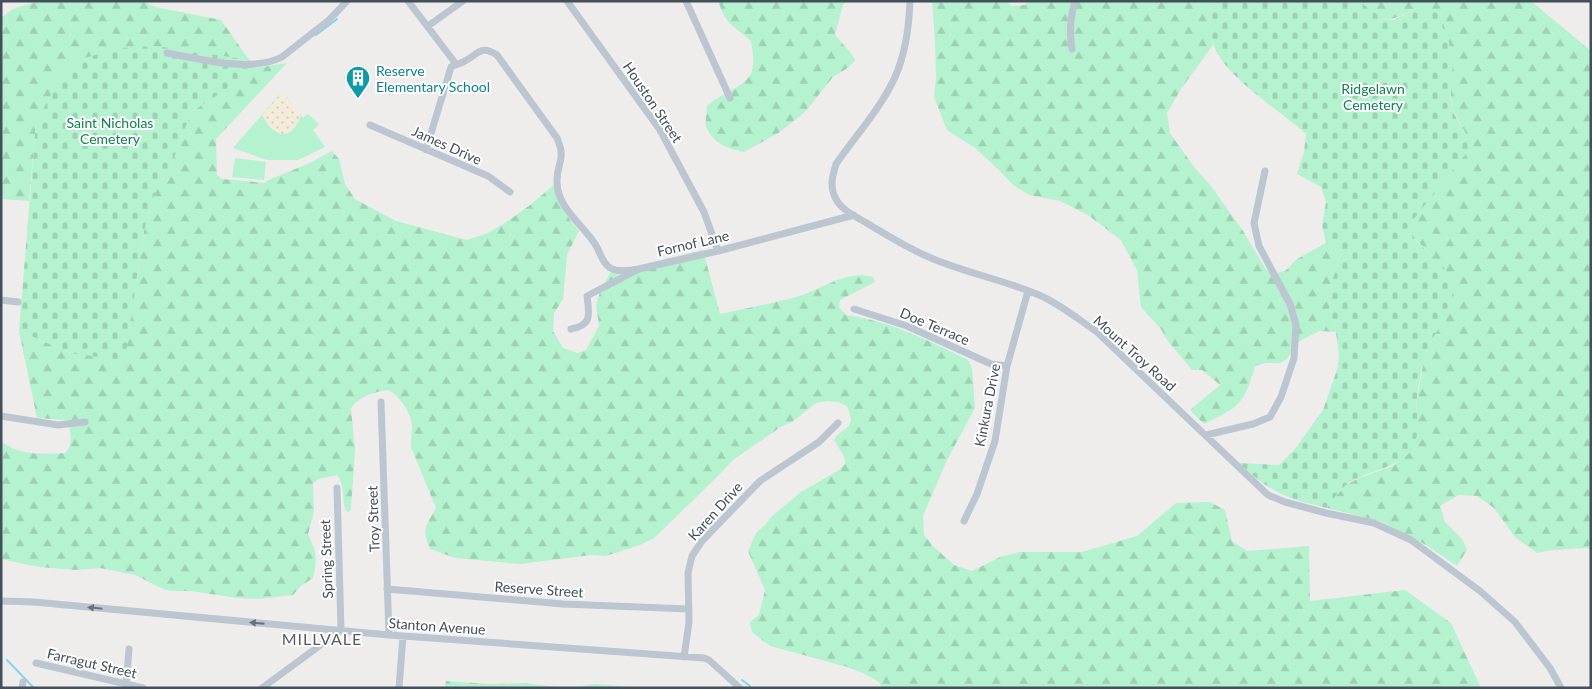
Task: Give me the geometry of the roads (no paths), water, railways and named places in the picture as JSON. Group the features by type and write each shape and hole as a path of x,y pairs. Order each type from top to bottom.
{"street":[{"path":"168,53 247,64 274,61 282,57 329,20 347,1"},
{"path":"408,1 456,64"},
{"path":"428,26 463,1"},
{"name":"Houston Street","path":"567,1 660,130 704,212 718,250"},
{"path":"686,1 730,98"},
{"name":"Mount Troy Road","path":"910,1 908,29 901,63 884,97 836,164 832,176 832,188 838,203 854,215 931,258 1028,291 1054,303 1096,332 1268,495 1285,502 1326,513 1374,523 1411,540 1480,591 1509,617 1538,652 1561,688"},
{"path":"1072,49 1070,34 1071,14 1075,1"},
{"path":"426,150 451,68 481,50 488,50 497,55 557,138 562,158 556,182 565,207 595,244 604,262 610,268 618,271 638,269"},
{"name":"James Drive","path":"370,125 488,176 510,192"},
{"path":"1206,435 1253,424 1270,417 1281,397 1294,358 1296,325 1290,304 1259,246 1254,223 1265,171"},
{"name":"Fornof Lane","path":"571,329 580,327 588,320 590,315 587,296 638,269 854,215"},
{"name":"Kinkura Drive","path":"964,521 977,494 995,441 1007,366 1028,291"},
{"path":"1,300 18,302"},
{"name":"Doe Terrace","path":"854,309 907,326 992,364 1007,366"},
{"name":"Troy Street","path":"381,402 389,635"},
{"path":"1,416 58,425 85,422"},
{"name":"Karen Drive","path":"684,657 689,622 689,566 692,556 702,541 760,481 819,442 838,423"},
{"name":"Spring Street","path":"336,488 341,630"},
{"name":"Reserve Street","path":"387,589 563,604 689,609"},
{"name":"Stanton Avenue","path":"1,601 34,602 389,635 684,657 709,660 740,688"},
{"path":"262,688 341,630"},
{"path":"399,688 403,636"},
{"path":"126,686 129,649"},
{"name":"Farragut Street","path":"36,663 126,686 143,688"}],"waterway":[{"path":"316,35 337,19"},
{"path":"7,660 34,688"},
{"path":"742,680 750,686"}],"place":[{"name":"Reserve Elementary School","path":"358,99"}],"district":[{"name":"MILLVALE","path":"322,638"}],"park label":[{"name":"Ridgelawn Cemetery","path":"1373,96"},
{"name":"Saint Nicholas Cemetery","path":"110,130"}]}
